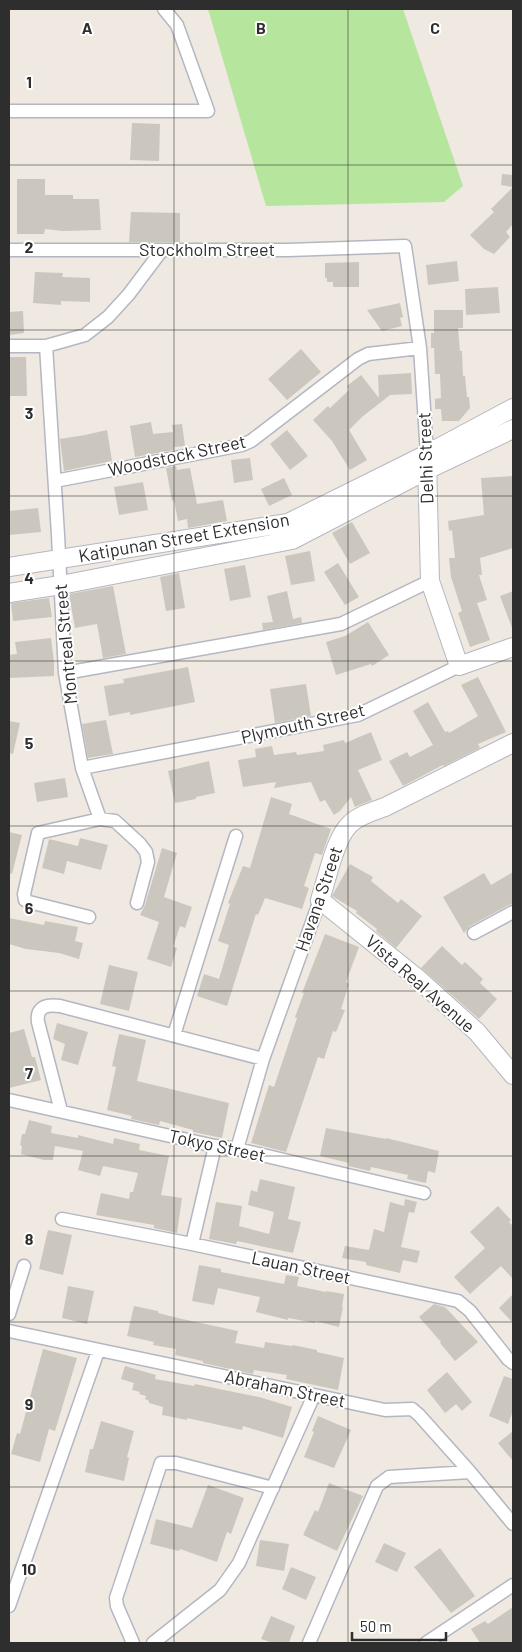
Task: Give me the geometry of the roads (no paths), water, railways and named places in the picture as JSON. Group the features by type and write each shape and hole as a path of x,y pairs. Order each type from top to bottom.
{"street":[{"path":"9,111 208,111 176,25 164,9"},
{"name":"Stockholm Street","path":"9,250 288,250 405,246"},
{"name":"Delhi Street","path":"405,246 420,348 427,462 430,581 459,666"},
{"path":"9,346 46,346 85,335 108,317 129,294 162,250"},
{"name":"Montreal Street","path":"46,346 65,673 82,768 100,819"},
{"name":"Woodstock Street","path":"55,481 242,445 251,441 358,359 368,354 420,348"},
{"name":"Katipunan Street Extension","path":"9,593 61,585 292,540 427,462 513,408"},
{"name":"Katipunan Street Extension","path":"9,567 288,523 427,462 513,430"},
{"path":"65,673 341,624 430,581"},
{"name":"Plymouth Street","path":"82,768 358,715 459,666 513,647"},
{"name":"Havana Street","path":"237,1149 264,1059 320,900 341,834 351,822 366,814 385,807 513,744"},
{"path":"89,917 25,900 24,894 38,833 100,819 115,821 146,852 148,862 137,903"},
{"path":"174,1035 236,836"},
{"name":"Vista Real Avenue","path":"320,900 431,990 478,1032 513,1075"},
{"path":"474,933 513,912"},
{"path":"61,1111 38,1022 37,1016 43,1006 60,1006 264,1059"},
{"name":"Tokyo Street","path":"9,1100 215,1146 237,1149 424,1193"},
{"path":"192,1244 215,1146"},
{"name":"Lauan Street","path":"62,1219 192,1244 458,1301 465,1305 513,1363"},
{"path":"9,1314 24,1266"},
{"name":"Abraham Street","path":"9,1331 386,1410 412,1409 470,1472 513,1524"},
{"path":"9,1606 98,1351"},
{"path":"153,1643 220,1590 239,1563 314,1395"},
{"path":"133,1643 117,1606 116,1598 161,1463 176,1463 273,1488"},
{"path":"309,1643 378,1486 389,1477 470,1472"},
{"path":"426,1643 513,1585"}]}
